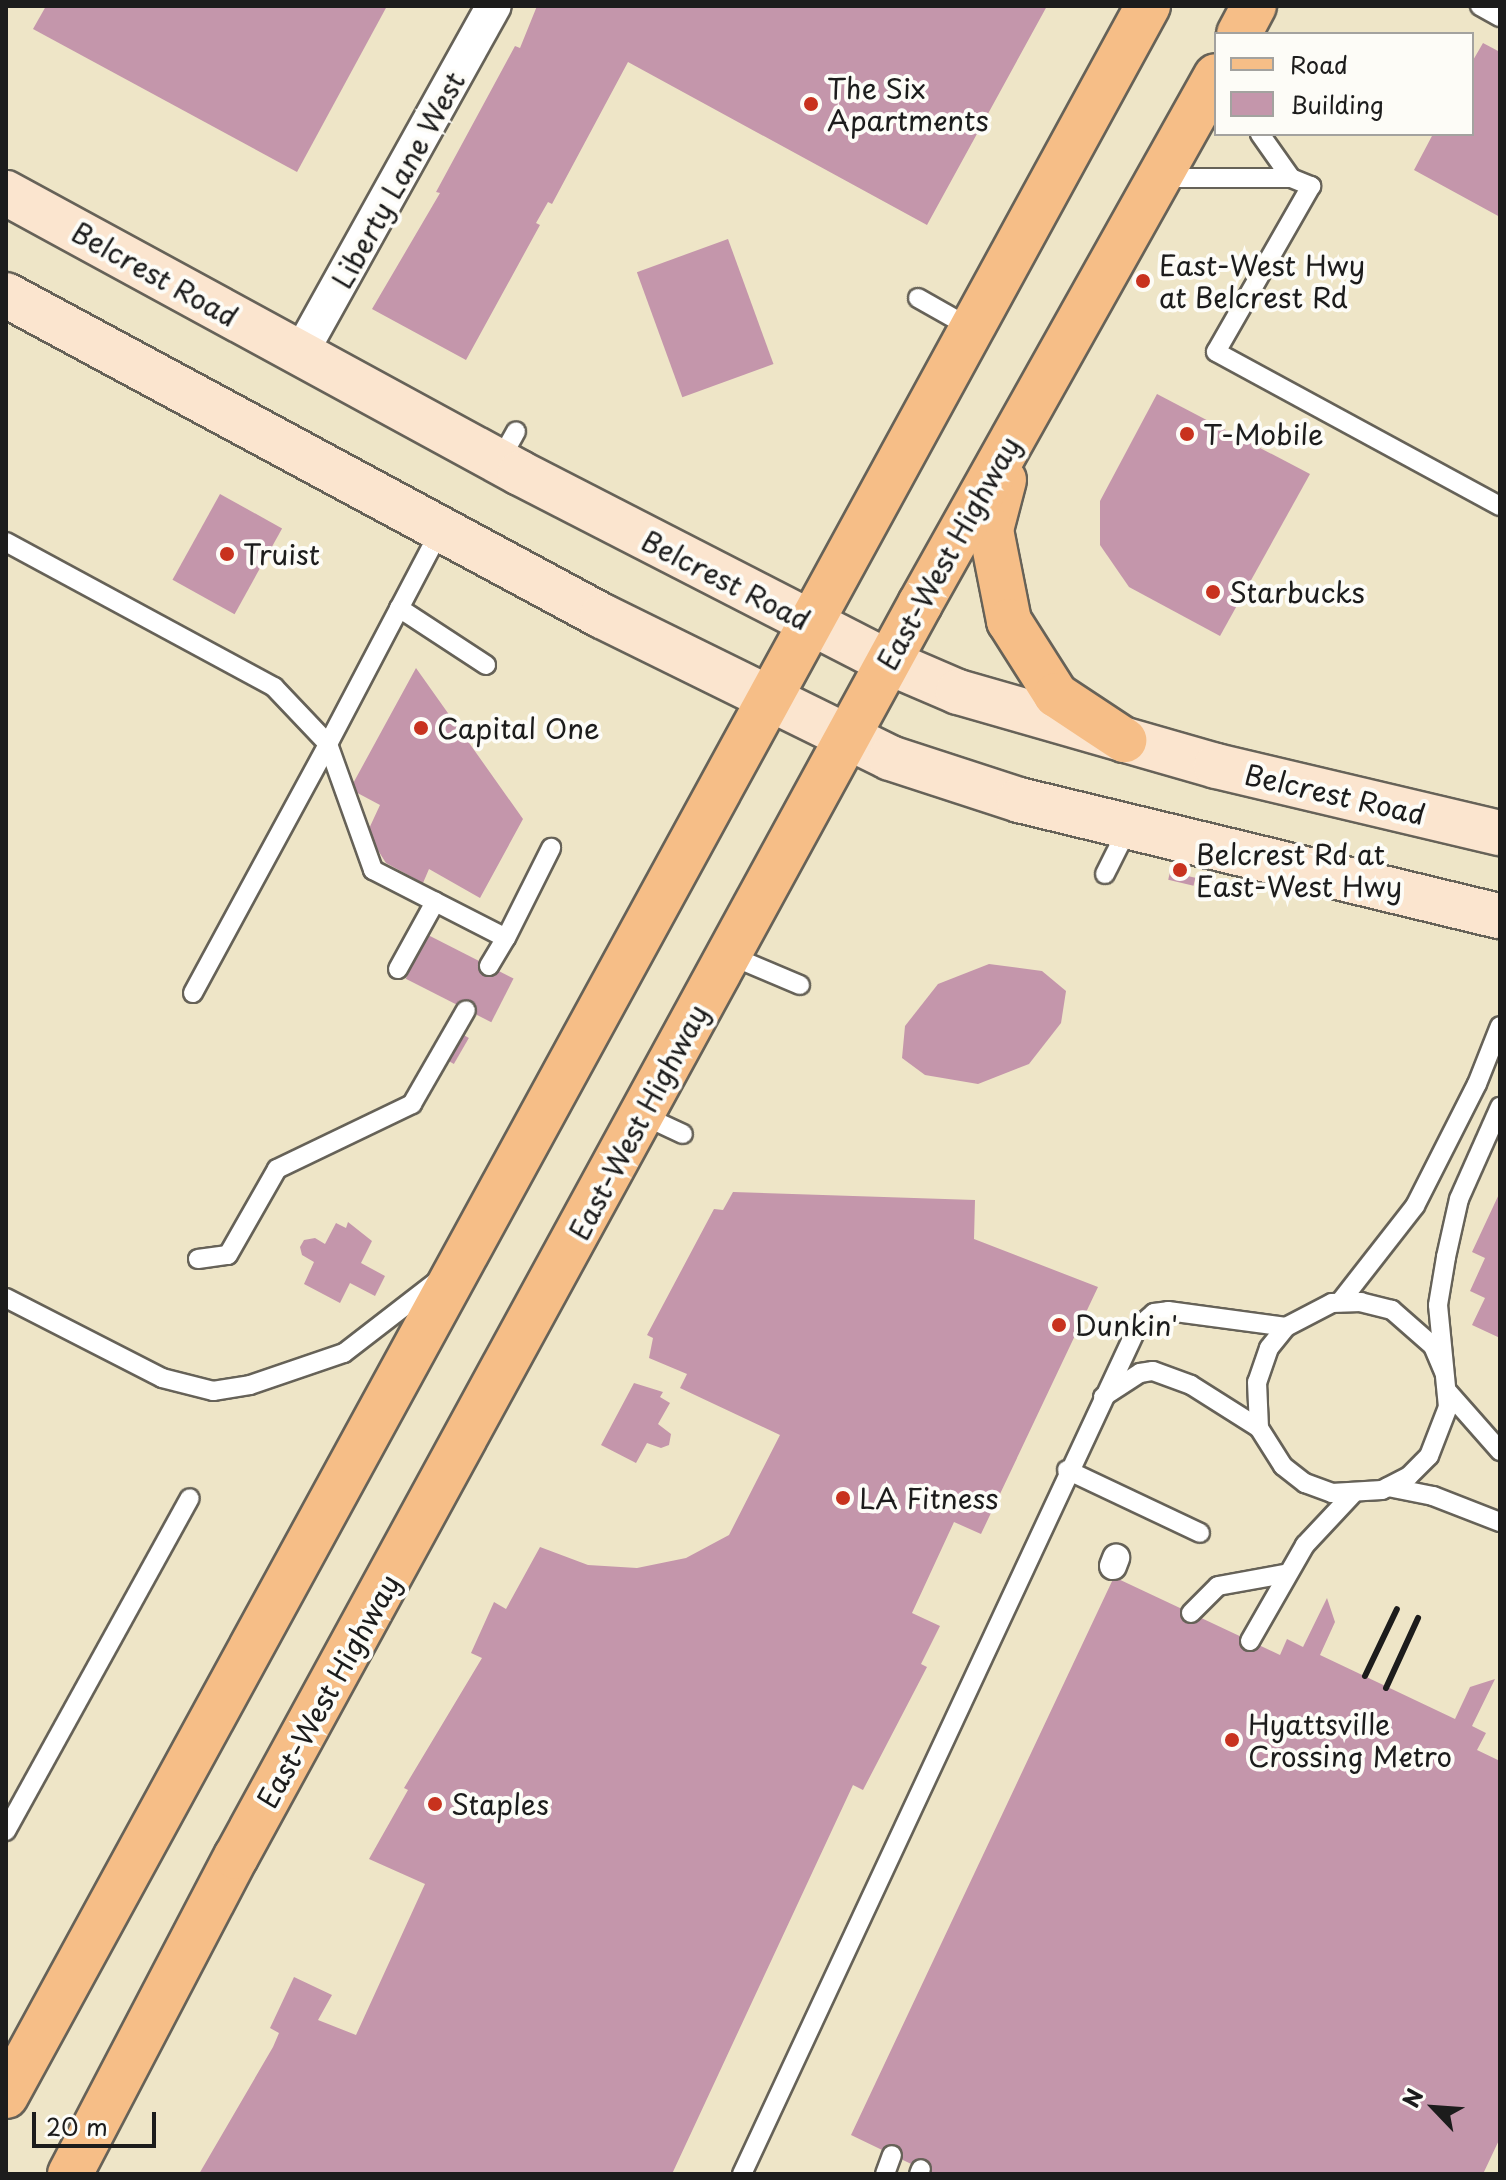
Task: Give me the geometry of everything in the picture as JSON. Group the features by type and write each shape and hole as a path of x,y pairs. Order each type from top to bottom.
{"main road":[{"path":"6,2096 1148,6"},
{"path":"1240,32 1254,6"},
{"name":"East-West Highway","path":"70,2174 236,1857 888,662 1214,80"},
{"name":"Belcrest Road","path":"6,193 300,354 507,446 810,624 958,692 1124,740 1500,833"},
{"path":"6,295 440,531 847,738 949,778 1129,826 1500,916"},
{"path":"1017,429 991,530 1009,621 1056,695 1124,740"}],"street":[{"name":"Liberty Lane West","path":"300,354 494,6"}],"lane":[{"path":"1480,6 1500,17"},
{"path":"1261,136 1291,178"},
{"path":"1159,178 1291,178 1311,186 1216,352 1500,506"},
{"path":"918,298 973,330"},
{"path":"193,993 440,531"},
{"path":"6,542 274,687 328,744 373,870 506,938"},
{"path":"399,608 486,665"},
{"path":"1105,874 1129,826"},
{"path":"489,966 551,848"},
{"path":"398,969 435,902"},
{"path":"729,955 800,985"},
{"path":"198,1259 228,1255 277,1169 412,1104 466,1010"},
{"path":"1340,1302 1415,1206 1477,1084 1500,1026"},
{"path":"1388,1487 1429,1456 1440,1436 1448,1392 1438,1305 1446,1257 1459,1199 1500,1107"},
{"path":"642,1115 683,1134"},
{"path":"6,1298 162,1378 213,1391 250,1385 344,1353 461,1262"},
{"path":"1259,1428 1257,1382 1269,1348 1286,1327 1307,1313 1340,1302 1392,1310 1413,1323 1433,1346 1444,1372"},
{"path":"742,2174 1100,1398 1137,1328 1154,1313 1286,1327"},
{"path":"1100,1398 1130,1379 1153,1371 1191,1385 1259,1428 1283,1466 1305,1483 1352,1495 1388,1487 1433,1496 1500,1522"},
{"path":"1448,1392 1500,1451"},
{"path":"1067,1470 1200,1533"},
{"path":"1250,1641 1285,1574 1325,1520 1352,1495"},
{"path":"6,1831 190,1498"},
{"path":"1191,1613 1218,1586 1285,1574"},
{"path":"885,2174 892,2155"}],"building":[{"path":"46,6 387,6 297,172 33,29"},
{"path":"537,6 1047,6 927,225 628,62 552,204 548,202 536,223 540,225 466,360 372,309 440,193 436,192 515,46 520,48"},
{"path":"1483,43 1500,52 1500,217 1414,170 1432,136 1474,136 1474,59"},
{"path":"728,239 773,364 682,397 637,272"},
{"path":"1157,394 1310,474 1220,636 1129,587 1100,545 1100,501"},
{"name":"Truist","path":"220,494 282,528 235,614 172,580"},
{"name":"Capital One","path":"416,668 523,819 480,898 429,869 423,883 386,863 367,833 380,805 350,789"},
{"path":"1170,872 1195,878 1194,886 1168,880"},
{"path":"428,935 514,979 491,1022 406,979"},
{"path":"989,964 1042,971 1066,991 1061,1023 1029,1064 978,1084 925,1075 902,1058 905,1026 938,984"},
{"path":"455,1030 469,1038 454,1064 440,1056"},
{"path":"733,1192 975,1200 974,1239 1098,1287 981,1534 954,1522 912,1613 940,1626 921,1664 927,1667 863,1790 853,1785 672,2174 199,2174 273,2047 279,2033 270,2028 294,1977 332,1995 318,2020 356,2035 425,1884 369,1859 408,1790 404,1788 482,1658 471,1653 494,1602 506,1609 540,1547 588,1565 637,1568 686,1558 729,1535 780,1435 680,1388 687,1374 649,1358 653,1338 647,1335 714,1209 723,1210"},
{"path":"1500,1192 1500,1338 1472,1325 1485,1298 1470,1291 1485,1258 1472,1252"},
{"path":"348,1222 372,1241 361,1263 385,1276 375,1296 350,1283 340,1303 304,1284 314,1262 302,1255 300,1247 304,1240 315,1238 325,1244 336,1223 346,1228"},
{"path":"634,1383 663,1392 660,1397 670,1403 658,1424 671,1434 669,1445 661,1448 647,1443 636,1463 601,1445"},
{"path":"1114,1577 1280,1655 1287,1639 1303,1647 1327,1598 1335,1622 1320,1655 1455,1719 1470,1687 1495,1679 1472,1726 1486,1733 1477,1750 1500,1761 1500,2138 1483,2174 932,2174 851,2135"}],"railway":[{"path":"1365,1676 1397,1609"},
{"path":"1386,1688 1418,1618"}],"place":[{"name":"The Six Apartments","path":"811,104"},
{"name":"East-West Hwy at Belcrest Rd","path":"1143,281"},
{"name":"T-Mobile","path":"1187,434"},
{"name":"Truist","path":"227,554"},
{"name":"Starbucks","path":"1213,592"},
{"name":"Capital One","path":"421,728"},
{"name":"Belcrest Rd at East-West Hwy","path":"1180,870"},
{"name":"Dunkin'","path":"1059,1325"},
{"name":"LA Fitness","path":"843,1498"},
{"name":"Hyattsville Crossing Metro","path":"1232,1740"},
{"name":"Staples","path":"435,1804"}]}
